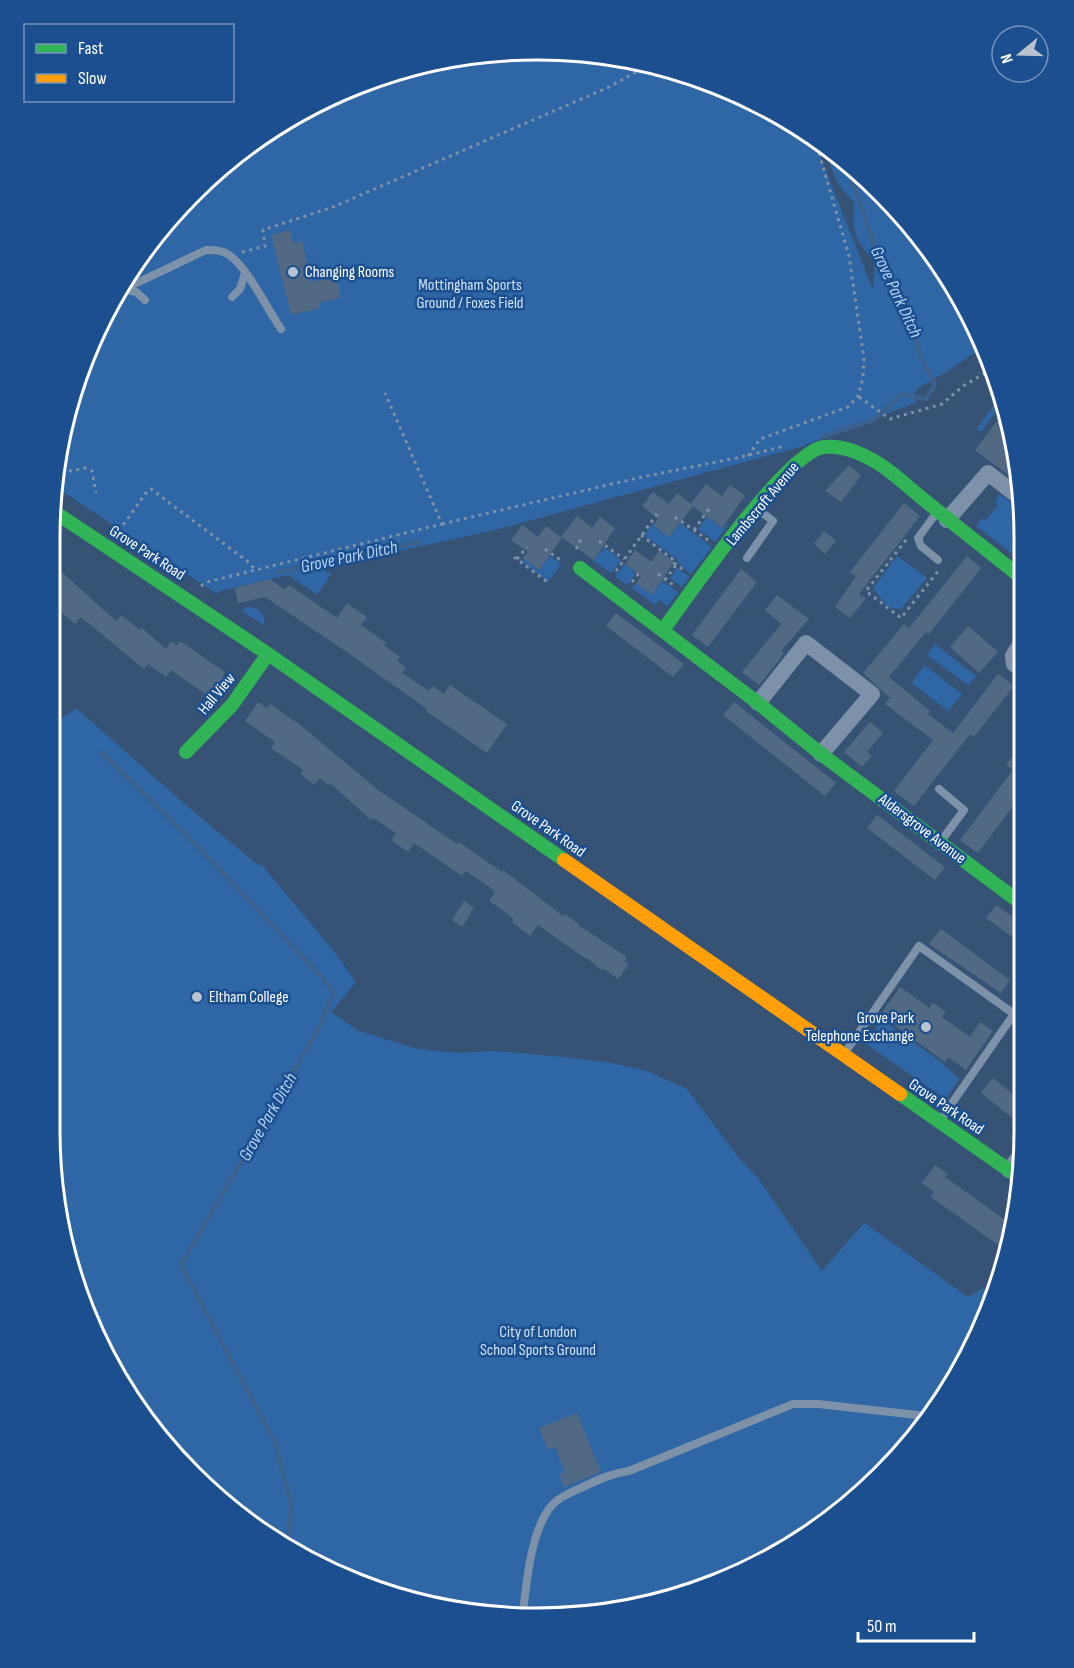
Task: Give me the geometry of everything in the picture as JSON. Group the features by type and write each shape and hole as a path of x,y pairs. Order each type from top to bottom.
{"street":[{"name":"Lambscroft Avenue","path":"663,630 756,508 806,454 828,447 855,451 878,463 1014,572"},
{"path":"942,516 988,473 1012,491"},
{"name":"Grove Park Road","path":"61,516 268,654 1012,1172"},
{"name":"Aldersgrove Avenue","path":"580,568 758,703 821,754 1014,898"},
{"path":"758,703 806,643 872,694 821,754"},
{"name":"Hall View","path":"186,752 232,705 268,654"}],"lane":[{"path":"132,285 206,250 221,251 229,255 245,273 281,329"},
{"path":"232,297 240,289 245,273"},
{"path":"128,291 136,292 146,300"},
{"path":"747,558 773,521 756,508"},
{"path":"940,564 921,546 918,538 942,516"},
{"path":"939,789 964,810 940,843"},
{"path":"843,1055 919,946 1014,1014 939,1122"},
{"path":"524,1608 529,1571 539,1531 547,1512 562,1496 612,1473 630,1471 793,1404 818,1404 919,1415"}],"path":[{"path":"229,255 265,246 263,230 333,207 609,87 638,71"},
{"path":"748,456 760,440 848,407 858,396 863,377 864,359 849,256 819,153"},
{"path":"858,396 890,420 942,404 963,386 985,373"},
{"path":"385,393 442,524"},
{"path":"187,599 207,582 642,477 786,446"},
{"path":"65,466 71,471 86,468 92,471 96,493"},
{"path":"107,547 148,490 152,489 251,564 255,571"},
{"path":"694,530 711,506"},
{"path":"611,577 657,514"},
{"path":"675,517 708,541"},
{"path":"912,532 866,591 901,618 940,564"},
{"path":"641,535 675,561 674,563 684,571"},
{"path":"576,550 582,538"},
{"path":"599,541 624,560"},
{"path":"527,547 516,558 550,584"},
{"path":"545,549 565,564"},
{"path":"665,580 676,565"},
{"path":"627,589 640,572"},
{"path":"658,574 673,585"}],"green space":[{"name":"Mottingham Sports Ground / Foxes Field","path":"537,60 568,61 630,69 690,85 720,96 776,124 819,153 873,290 875,262 858,241 854,229 854,202 836,179 830,161 852,178 896,222 934,272 977,351 945,373 919,387 914,394 917,402 800,447 491,531 326,567 326,573 332,573 317,595 289,575 220,591 217,594 62,492 69,444 85,384 109,326 140,272 178,222 222,178 272,140 299,124 354,96 384,85 444,69 475,64"},
{"path":"995,404 997,410 982,431 978,431 977,428"},
{"path":"1000,494 1013,504 1014,555 976,526 982,518 986,520 998,505 995,502"},
{"path":"707,517 723,529 726,524 728,525 715,542 698,529"},
{"path":"680,523 712,547 691,574 677,562 678,560 644,535 652,524 669,537"},
{"path":"604,547 621,560 611,573 593,561"},
{"path":"549,556 561,564 548,582 522,561 523,558 539,570"},
{"path":"897,556 927,578 900,610 885,604 873,588"},
{"path":"625,564 636,573 627,585 615,576"},
{"path":"677,568 690,577 682,587 670,578"},
{"path":"662,581 678,592 668,606 659,600 655,605 632,588 636,583 652,594"},
{"path":"248,607 257,609 263,615 265,621 263,625 241,610"},
{"path":"935,644 976,676 969,686 927,655"},
{"path":"924,665 962,694 948,711 912,683"},
{"name":"City of London School Sports Ground","path":"76,708 187,806 259,866 261,864 333,950 356,982 331,1012 359,1031 418,1049 458,1053 494,1051 533,1054 608,1062 647,1071 687,1089 739,1158 758,1178 822,1271 863,1224 866,1224 968,1297 988,1286 978,1314 950,1370 934,1396 896,1446 852,1490 802,1528 748,1559 720,1572 660,1592 630,1599 568,1607 506,1607 475,1604 444,1599 384,1583 354,1572 298,1544 272,1528 222,1490 178,1446 140,1396 124,1370 96,1314 76,1254 69,1224 61,1162 60,1131 60,719"},
{"path":"882,1020 940,1061 959,1079 946,1099 866,1044"}],"building":[{"name":"Changing Rooms","path":"290,230 293,243 302,241 311,282 336,276 341,297 319,303 320,308 291,315 271,235"},
{"path":"999,418 1010,476 1010,476 975,450"},
{"path":"849,465 861,476 841,502 825,491"},
{"path":"706,484 722,496 730,485 745,496 722,528 693,506 669,537 653,525 658,519 642,506 653,492 669,504 677,493 691,504"},
{"path":"904,503 920,516 859,594 866,598 850,618 835,607 856,576 850,572"},
{"path":"577,516 592,528 600,517 615,528 594,560 561,537"},
{"path":"522,525 538,537 546,526 562,538 539,570 523,558 528,552 511,540"},
{"path":"824,531 836,541 825,554 814,544"},
{"path":"635,550 651,562 659,551 674,562 652,595 636,583 641,576 625,564"},
{"path":"967,556 981,568 929,634 926,632 889,677 930,711 928,714 953,733 998,674 1014,686 974,737 970,734 914,806 894,791 933,740 885,704 890,698 863,673 904,624 909,628"},
{"path":"741,569 757,582 708,647 692,635"},
{"path":"60,570 116,621 121,615 140,630 142,628 166,649 171,641 177,645 180,641 225,672 223,677 228,681 215,701 171,670 166,677 148,664 144,669 81,617 75,624 60,611"},
{"path":"270,579 285,590 289,585 337,618 347,603 367,617 361,625 386,643 384,645 400,657 397,661 406,668 402,673 429,691 433,686 444,694 450,685 507,724 487,753 344,650 265,597 238,603 235,588"},
{"path":"777,595 809,619 781,651 784,654 759,685 742,672 781,624 765,610"},
{"path":"616,613 684,664 673,677 606,626"},
{"path":"968,626 998,652 979,673 950,647"},
{"path":"258,702 267,708 270,704 299,724 377,789 457,844 459,842 502,872 503,870 563,916 565,914 627,957 624,961 629,964 618,979 604,969 601,970 538,925 530,936 512,922 514,920 508,914 489,901 495,893 491,888 466,871 462,876 414,843 408,852 391,840 396,833 373,818 371,820 330,783 328,785 320,778 314,785 300,773 303,770 271,748 275,742 245,721"},
{"path":"734,702 836,783 825,796 723,715"},
{"path":"870,722 883,733 867,752 872,756 862,767 844,752"},
{"path":"1014,754 1014,805 978,853 960,840 1013,770 1006,765"},
{"path":"877,815 945,867 935,880 867,828"},
{"path":"464,901 474,908 462,927 452,920"},
{"path":"996,905 1014,918 1014,938 986,918"},
{"path":"941,929 1010,980 1001,993 929,944"},
{"name":"Grove Park Telephone Exchange","path":"900,987 929,1008 933,1003 946,1012 942,1017 970,1037 980,1022 993,1031 966,1070 948,1057 945,1062 880,1015"},
{"path":"993,1078 1014,1093 1014,1119 981,1093"},
{"path":"935,1165 948,1174 945,1177 1006,1220 1000,1246 931,1197 934,1192 922,1183"},
{"path":"577,1413 601,1472 564,1487 559,1474 565,1472 555,1447 548,1450 539,1428"}],"waterway":[{"name":"Grove Park Ditch","path":"821,437 874,420 902,394 926,399 935,385 922,359 906,307 878,257 852,178"},
{"name":"Grove Park Ditch","path":"278,572 419,542"},
{"name":"Grove Park Ditch","path":"101,752 190,839 321,976 334,993 316,1033 181,1265 275,1443 291,1503 289,1539"}],"traffic: fast":[{"path":"663,630 764,497 787,472 808,455 824,447 851,450 882,466 1014,572"},
{"path":"61,516 268,654 564,860"},
{"path":"580,568 758,703 821,754 1014,898"},
{"path":"186,752 232,705 268,654"},
{"path":"900,1094 1012,1172"}],"traffic: slow":[{"path":"564,860 900,1094"}],"place":[{"name":"Changing Rooms","path":"293,272"},
{"name":"Eltham College","path":"197,997"},
{"name":"Grove Park Telephone Exchange","path":"926,1027"}]}
